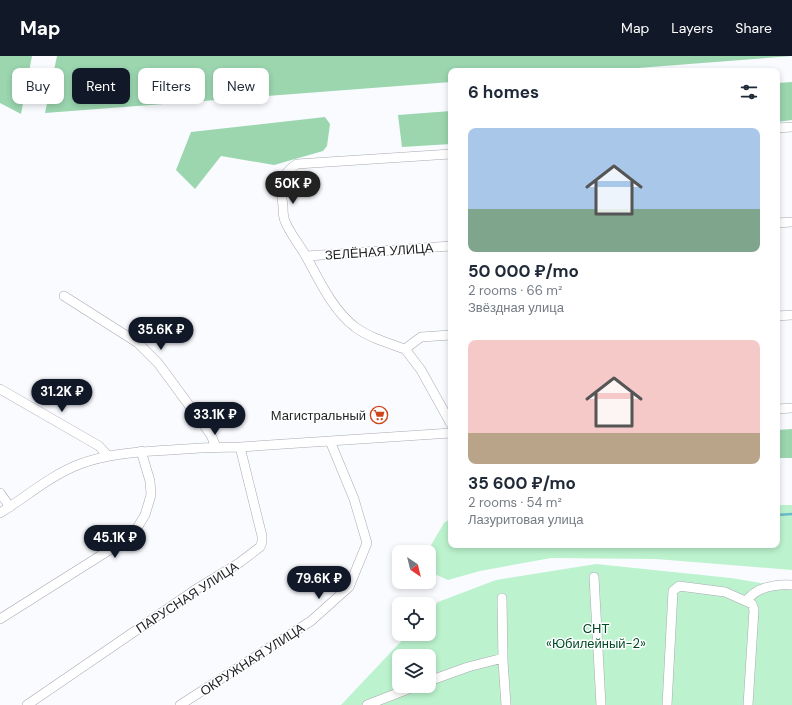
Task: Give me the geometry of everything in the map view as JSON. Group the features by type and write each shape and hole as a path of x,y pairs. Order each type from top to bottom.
{"street":[{"path":"780,128 792,127"},
{"path":"448,154 297,164 290,167 285,173 281,193 285,221 324,289 341,312 355,327 370,336 405,349 421,370 448,419"},
{"path":"780,223 792,222"},
{"name":"ЗЕЛЁНАЯ УЛИЦА","path":"306,256 448,246"},
{"path":"64,296 145,349 158,363 211,435 216,447"},
{"path":"780,316 792,315"},
{"path":"405,349 421,337 448,335"},
{"path":"0,389 99,446 108,456"},
{"path":"780,409 792,408"},
{"path":"0,513 52,479 80,464 108,456 141,451 240,447 448,433"},
{"name":"ОКРУЖНАЯ УЛИЦА","path":"180,705 311,621 349,587 367,543 354,499 330,441"},
{"name":"ПАРУСНАЯ УЛИЦА","path":"27,705 198,588 239,563 260,547 262,536 240,447"},
{"path":"0,619 111,549 137,528 145,515 151,496 150,481 141,451"},
{"path":"0,492 10,507"},
{"path":"594,577 601,705"},
{"path":"746,601 756,592 765,589 792,585"},
{"path":"666,705 673,591 679,586 725,592 752,604 754,610 748,705"},
{"path":"502,598 503,658 506,705"},
{"path":"436,678 468,667 503,658"},
{"path":"367,705 398,693"}],"green space":[{"path":"0,56 32,56 30,68 12,68 12,104 23,104 21,114 0,103"},
{"path":"57,56 792,56 638,68 448,68 448,82 269,96 269,68 213,68 213,100 205,101 205,68 138,68 138,104 163,104 45,113 47,104 64,104 64,68 54,68"},
{"path":"792,82 792,120 780,122 780,83"},
{"path":"448,111 448,144 402,147 398,115"},
{"path":"325,117 330,124 327,146 323,151 274,165 221,156 195,189 176,170 191,132"},
{"path":"792,429 792,458 780,458 780,430"},
{"path":"780,505 792,505 792,570 656,559 551,558 480,571 448,580 436,575 436,545 431,545 444,523 448,520 448,548 780,548"},
{"name":"СНТ «Юбилейный-2»","path":"596,564 731,578 792,588 792,705 341,705 392,651 392,693 436,693 436,649 394,649 401,641 436,641 436,604 496,580"}],"waterway":[{"path":"780,515 792,514"}],"place":[{"name":"Магистральный","path":"379,415"}]}
